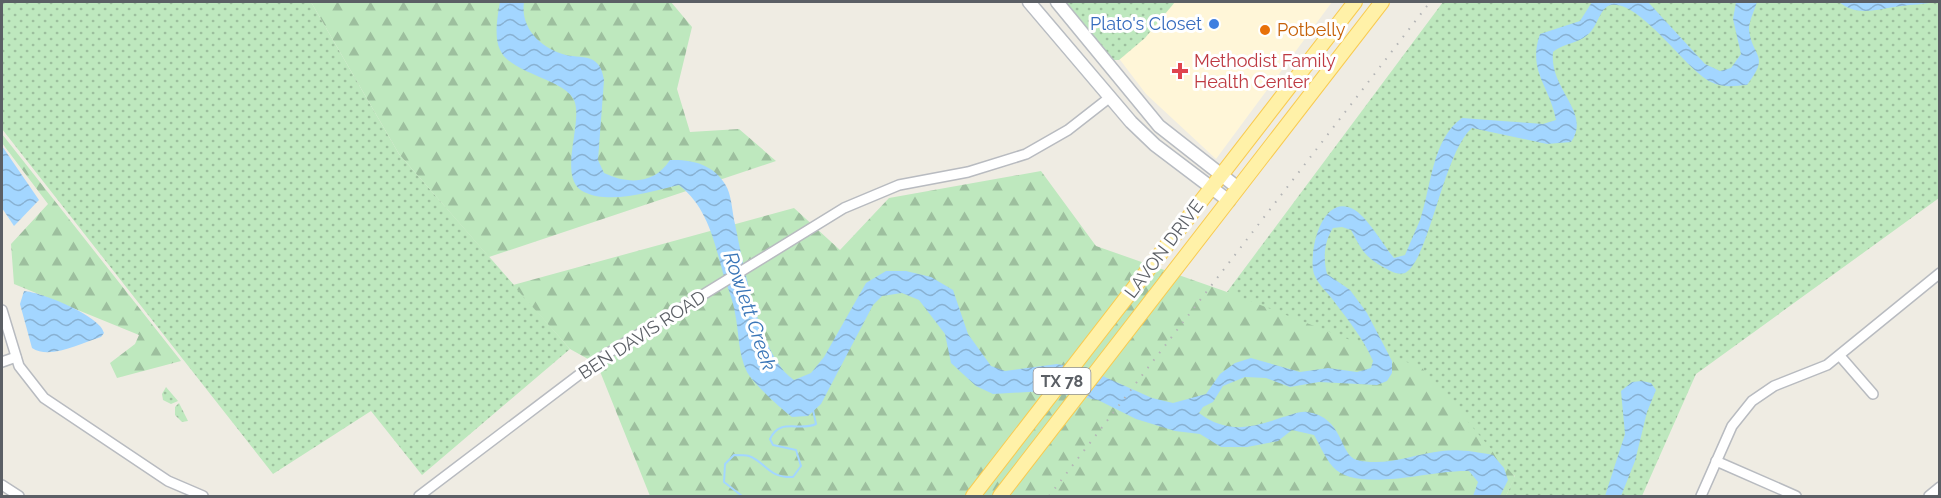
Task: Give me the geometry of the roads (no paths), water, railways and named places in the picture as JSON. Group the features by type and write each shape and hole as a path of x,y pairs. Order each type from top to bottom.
{"main road":[{"path":"1031,2 1046,13 1101,75 1113,72"},
{"path":"1031,2 1109,98 1155,145 1229,201"},
{"path":"1057,2 1159,126 1238,188"},
{"name":"LAVON DRIVE","path":"973,496 1355,2"},
{"name":"LAVON DRIVE","path":"1000,496 1382,2"},
{"path":"1299,109 1304,91 1337,44 1338,37 1333,29"}],"street":[{"name":"BEN DAVIS ROAD","path":"418,496 605,355 844,208 884,190 977,170 1026,153 1068,130 1109,98"},
{"path":"1701,496 1732,426 1752,401 1774,386 1816,370 1840,356 1940,273"},
{"path":"2,310 16,357 32,385 44,398 168,481 203,496"},
{"path":"1840,356 1873,394"},
{"path":"2,362 16,357"},
{"path":"1716,460 1796,496"},
{"path":"2,485 19,496"},
{"path":"1929,496 1940,487"}],"water":[{"name":"Rowlett Creek","path":"500,2 524,2 525,20 529,29 548,48 566,55 590,59 599,66 604,80 598,160 604,173 622,179 640,180 656,174 670,160 678,160 701,164 720,177 729,193 748,285 762,332 782,369 794,380 811,373 824,357 866,283 886,271 906,271 931,277 953,290 968,334 991,366 1005,371 1057,364 1089,370 1152,398 1173,403 1206,394 1220,374 1235,363 1251,358 1300,372 1328,368 1357,372 1371,368 1373,361 1365,345 1314,274 1315,240 1325,217 1342,206 1353,209 1369,224 1394,258 1405,255 1420,220 1438,151 1452,127 1462,118 1543,124 1556,120 1538,69 1536,58 1540,34 1580,21 1592,2 1648,2 1705,64 1720,71 1731,68 1741,54 1733,19 1736,2 1757,2 1749,29 1759,61 1747,85 1715,84 1700,75 1635,13 1623,6 1608,6 1588,35 1553,52 1553,66 1557,78 1576,121 1576,131 1571,142 1547,144 1472,128 1462,141 1453,160 1422,249 1414,264 1405,273 1393,272 1371,259 1351,230 1342,227 1333,228 1325,250 1327,274 1350,290 1367,313 1392,361 1392,373 1387,381 1377,385 1319,382 1290,387 1266,378 1245,377 1223,386 1213,402 1203,407 1199,413 1219,424 1238,427 1259,425 1300,412 1319,415 1334,428 1351,457 1368,462 1389,461 1448,450 1493,455 1504,468 1508,480 1500,496 1473,496 1478,482 1469,471 1377,480 1344,475 1330,463 1314,435 1292,430 1278,441 1247,447 1221,447 1200,434 1175,431 1136,419 1098,400 1045,391 993,394 976,386 951,363 945,334 919,300 902,293 882,296 873,305 821,404 808,416 792,417 755,383 747,372 740,350 734,308 713,236 696,203 679,185 632,196 606,197 584,192 576,185 571,163 576,122 574,100 562,88 522,69 504,56 497,36"},
{"path":"1839,2 1934,2 1861,11 1846,7"},
{"path":"2,146 39,200 14,226 2,208"},
{"path":"24,291 69,306 93,319 104,333 101,337 56,351 39,351 32,348 20,304"},
{"path":"1632,382 1651,383 1656,390 1647,412 1635,461 1621,496 1605,496 1625,434 1621,391"}],"waterway":[{"path":"742,496 724,482 725,464 734,455 747,456 755,459 773,473 793,477 801,466 796,450 773,445 770,439 779,428 816,424 813,410"}],"railway":[{"path":"1049,496 1430,2"}],"place":[{"name":"Plato's Closet","path":"1214,24"},
{"name":"Potbelly","path":"1265,30"},
{"name":"Methodist Family Health Center","path":"1180,71"}]}
